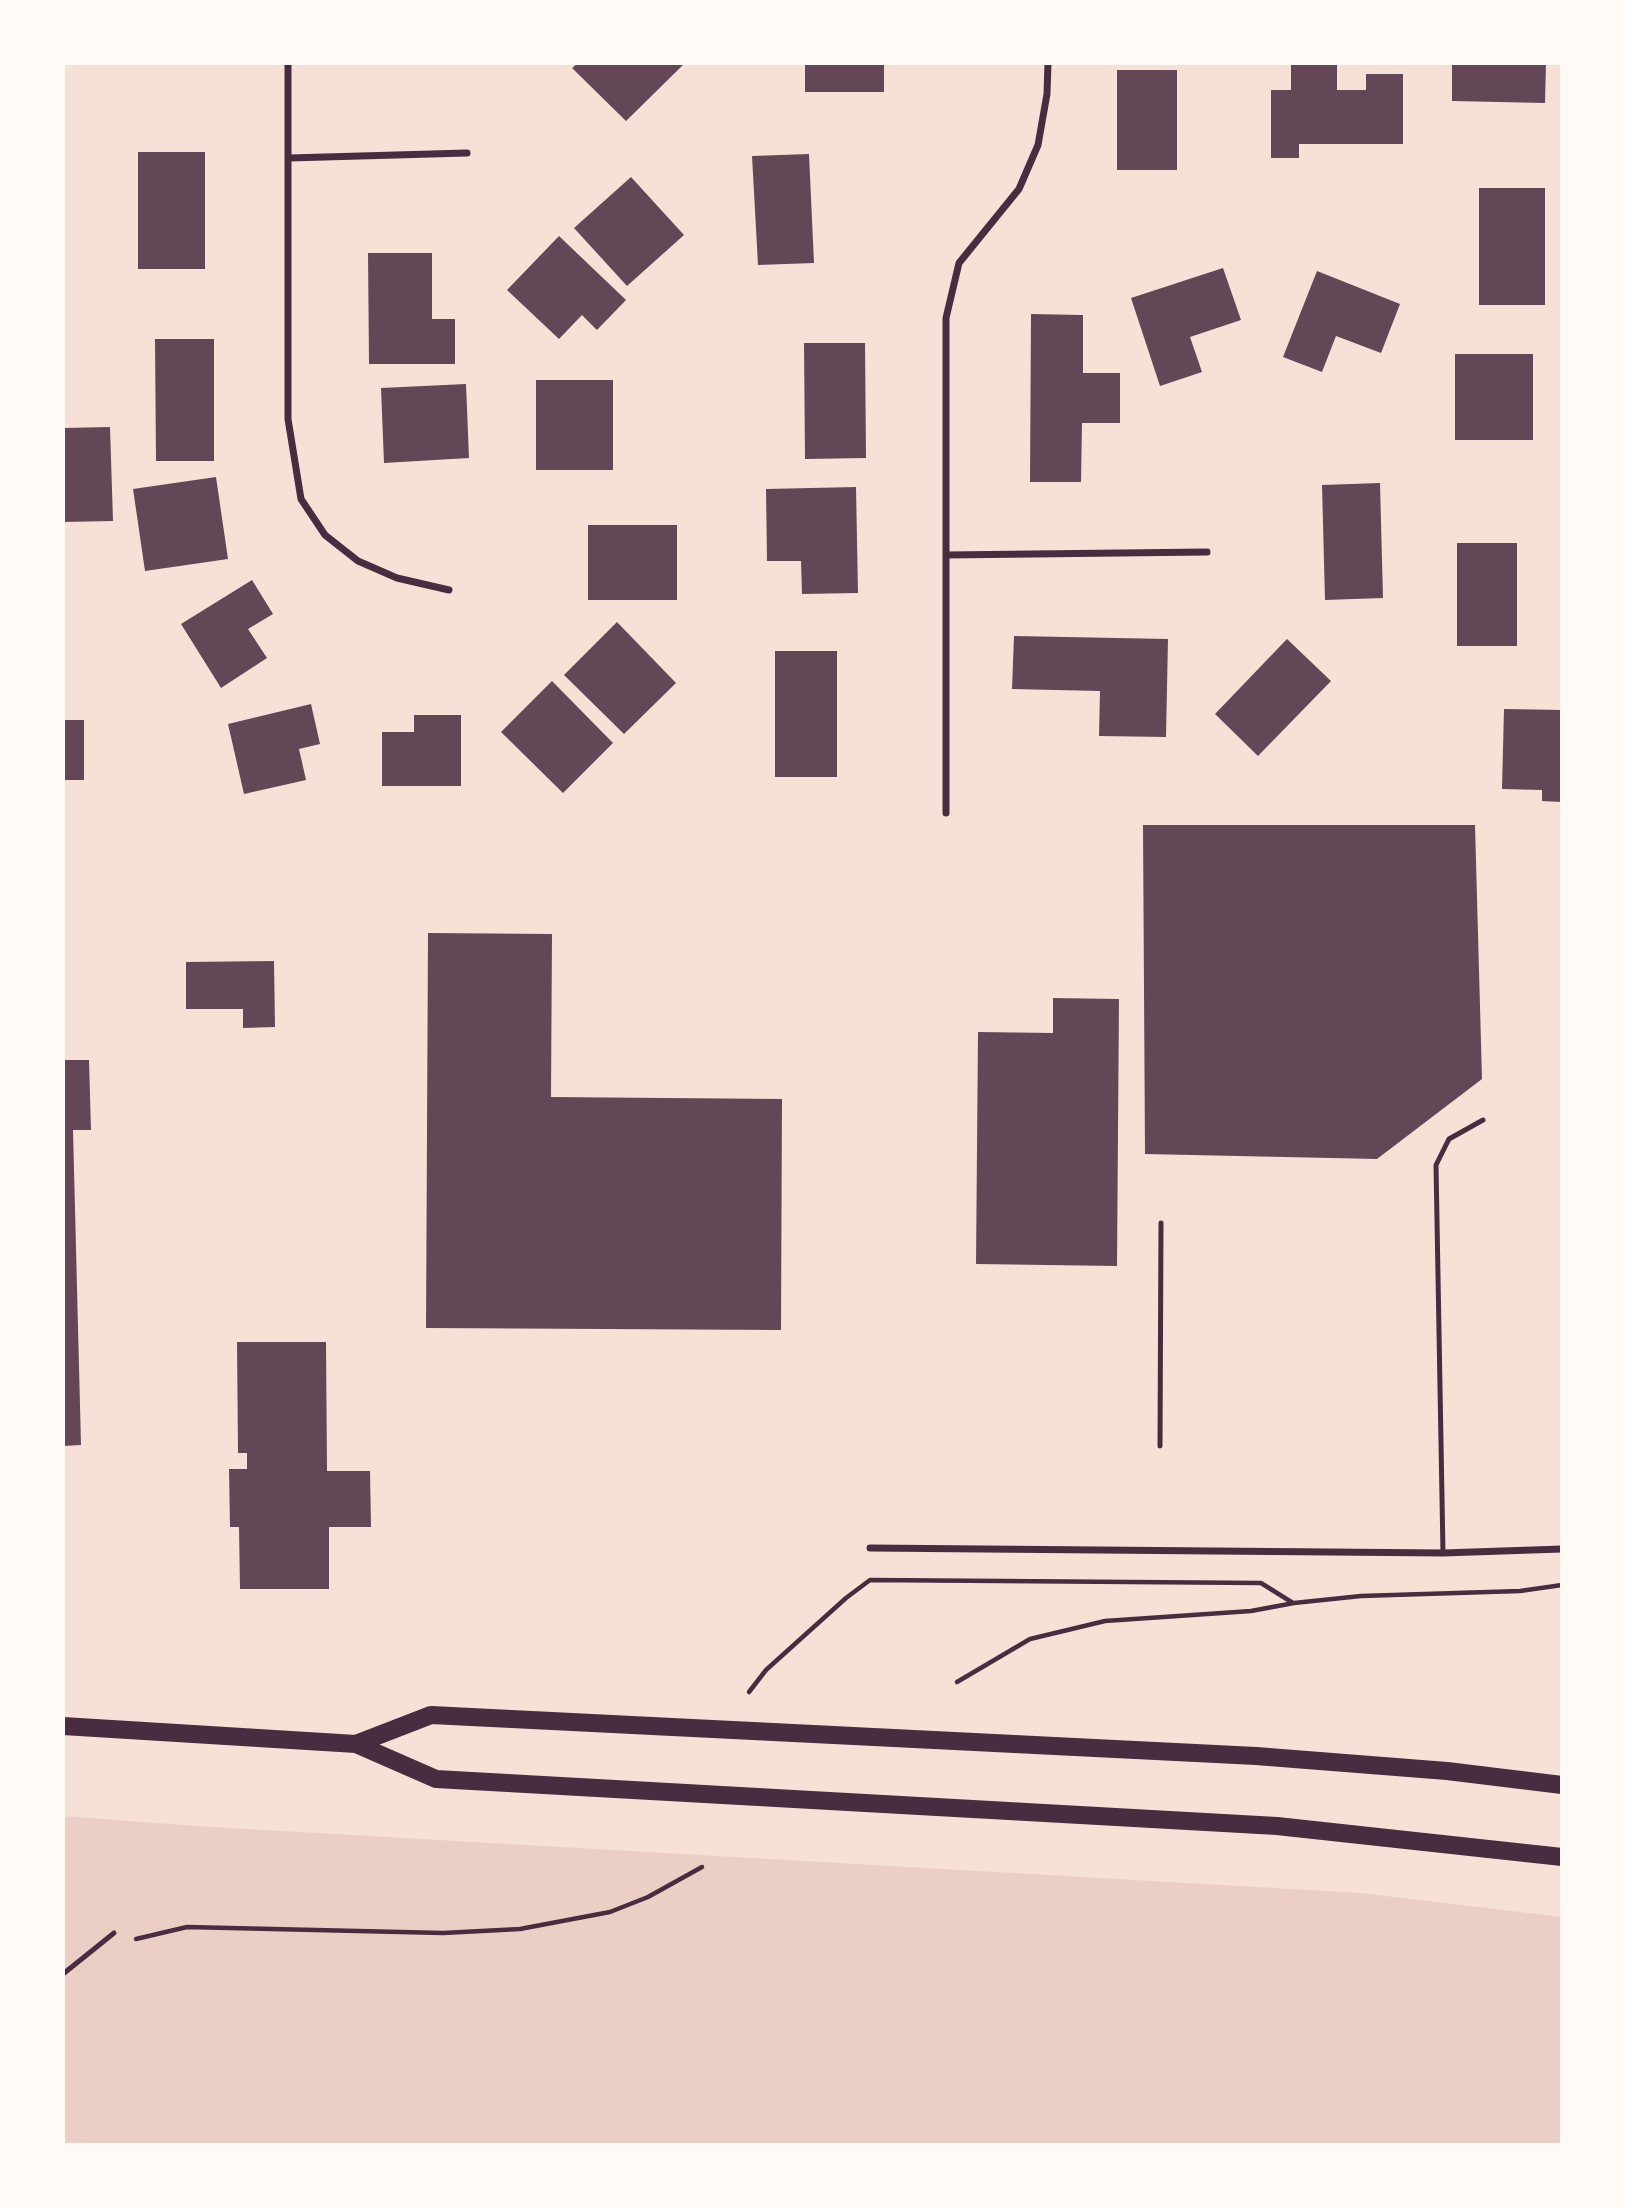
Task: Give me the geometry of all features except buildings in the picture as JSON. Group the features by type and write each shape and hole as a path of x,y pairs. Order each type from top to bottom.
{"main road":[{"path":"356,1744 431,1715 1256,1756 1447,1771 1562,1785"},
{"path":"63,1726 356,1744 436,1779 1278,1826 1562,1857"}],"street":[{"path":"288,63 288,419 301,499 325,535 358,561 397,578 449,590"},
{"path":"946,813 946,318 959,263 1019,189 1038,145 1047,94 1048,63"},
{"path":"289,158 467,153"},
{"path":"946,555 1207,552"},
{"path":"870,1548 1443,1553 1562,1549"}],"lane":[{"path":"1443,1553 1436,1165 1449,1139 1483,1120"},
{"path":"1160,1447 1161,1223"},
{"path":"63,1974 114,1933"}],"path":[{"path":"749,1692 766,1670 870,1580 1262,1583 1294,1603"},
{"path":"957,1682 1030,1639 1105,1621 1251,1611 1294,1603 1361,1596 1520,1591 1562,1585"},
{"path":"126,1946 137,1938 187,1927 443,1933 520,1929 610,1912 648,1897 702,1867"}],"shaded area":[{"path":"63,1816 196,1826 1361,1893 1562,1917 1562,2145 63,2145"}]}
